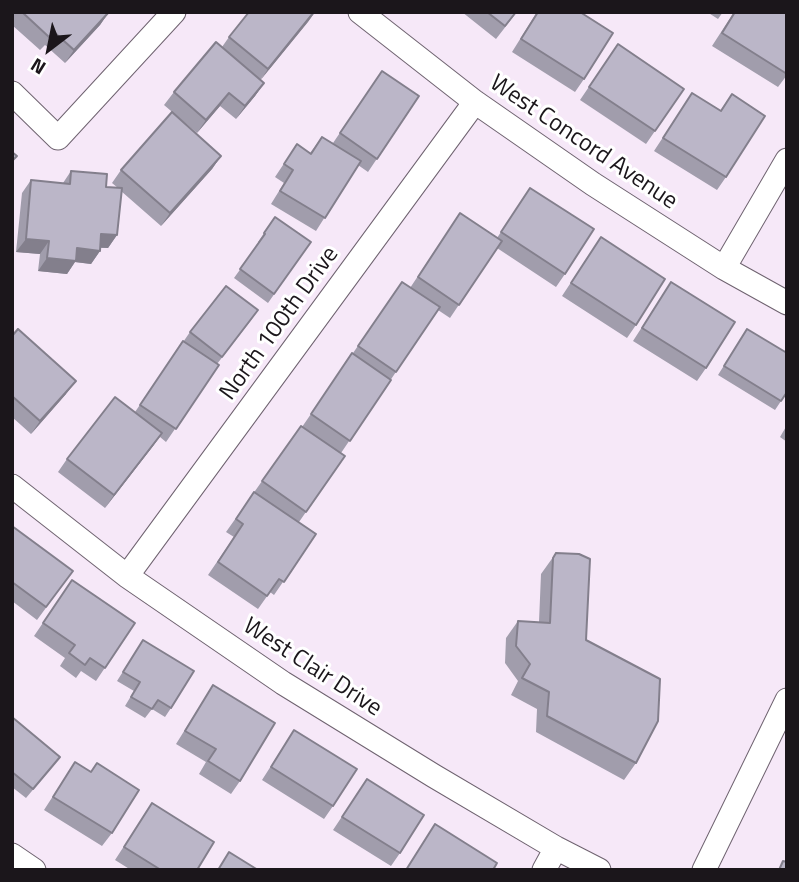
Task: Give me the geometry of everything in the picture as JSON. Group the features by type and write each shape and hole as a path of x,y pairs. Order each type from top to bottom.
{"street":[{"path":"12,93 58,138 174,12"},
{"name":"West Concord Avenue","path":"360,12 475,102 593,184 724,268 787,303"},
{"name":"North 100th Drive","path":"127,576 475,102"},
{"path":"724,268 787,160"},
{"name":"West Clair Drive","path":"12,486 127,576 283,683 434,776 598,870"},
{"path":"704,870 787,700"},
{"path":"544,870 556,848"},
{"path":"12,855 34,870"}],"building":[{"path":"22,12 109,12 74,50 54,32 49,37"},
{"path":"249,12 314,12 268,69 229,37"},
{"path":"487,12 516,12 505,26"},
{"path":"538,12 580,12 613,33 584,79 521,39"},
{"path":"735,12 787,12 787,74 722,33"},
{"path":"216,42 264,83 245,106 229,93 206,120 174,92"},
{"path":"618,44 684,89 655,131 589,87"},
{"path":"382,71 419,96 377,159 340,133"},
{"path":"692,93 721,111 732,94 765,116 726,177 663,138"},
{"path":"172,112 221,156 170,213 121,170"},
{"path":"322,137 361,161 325,218 280,191 293,170 284,164 297,144 311,154"},
{"path":"71,171 107,174 106,187 122,188 117,235 101,234 100,251 77,248 76,261 47,258 49,241 26,239 31,180 70,184"},
{"path":"530,188 594,229 565,274 501,232"},
{"path":"460,213 502,241 459,305 418,277"},
{"path":"275,217 311,242 274,294 240,269"},
{"path":"601,237 665,279 636,325 571,283"},
{"path":"402,282 440,307 396,372 358,346"},
{"path":"671,282 735,322 706,368 642,328"},
{"path":"226,286 258,310 222,357 190,332"},
{"path":"18,329 76,381 40,421 12,396 12,336"},
{"path":"747,329 787,353 787,392 781,401 724,366"},
{"path":"183,341 219,365 176,429 140,405"},
{"path":"352,353 391,380 350,441 311,414"},
{"path":"115,397 162,433 114,495 67,459"},
{"path":"301,426 345,456 306,512 262,481"},
{"path":"254,492 316,534 284,582 279,579 267,596 218,562 243,524 236,519"},
{"path":"12,526 73,571 46,607 12,582"},
{"path":"556,553 579,554 590,559 586,640 660,679 658,721 636,763 547,716 549,692 522,678 530,664 516,646 518,621 550,623 553,558"},
{"path":"72,580 135,623 105,668 90,658 85,665 69,653 75,645 43,623"},
{"path":"143,640 194,671 171,708 158,700 152,709 131,697 140,682 123,672"},
{"path":"213,685 275,723 240,781 208,761 216,749 185,731"},
{"path":"12,717 60,757 33,789 12,772"},
{"path":"294,730 357,769 333,806 271,767"},
{"path":"75,762 91,772 97,763 139,790 112,833 53,797"},
{"path":"367,779 424,815 400,853 342,817"},
{"path":"152,803 214,842 197,870 161,870 124,847"},
{"path":"435,824 497,863 493,870 406,870"},
{"path":"229,852 258,870 218,870"},
{"path":"783,861 787,862 787,870 779,870"}]}
